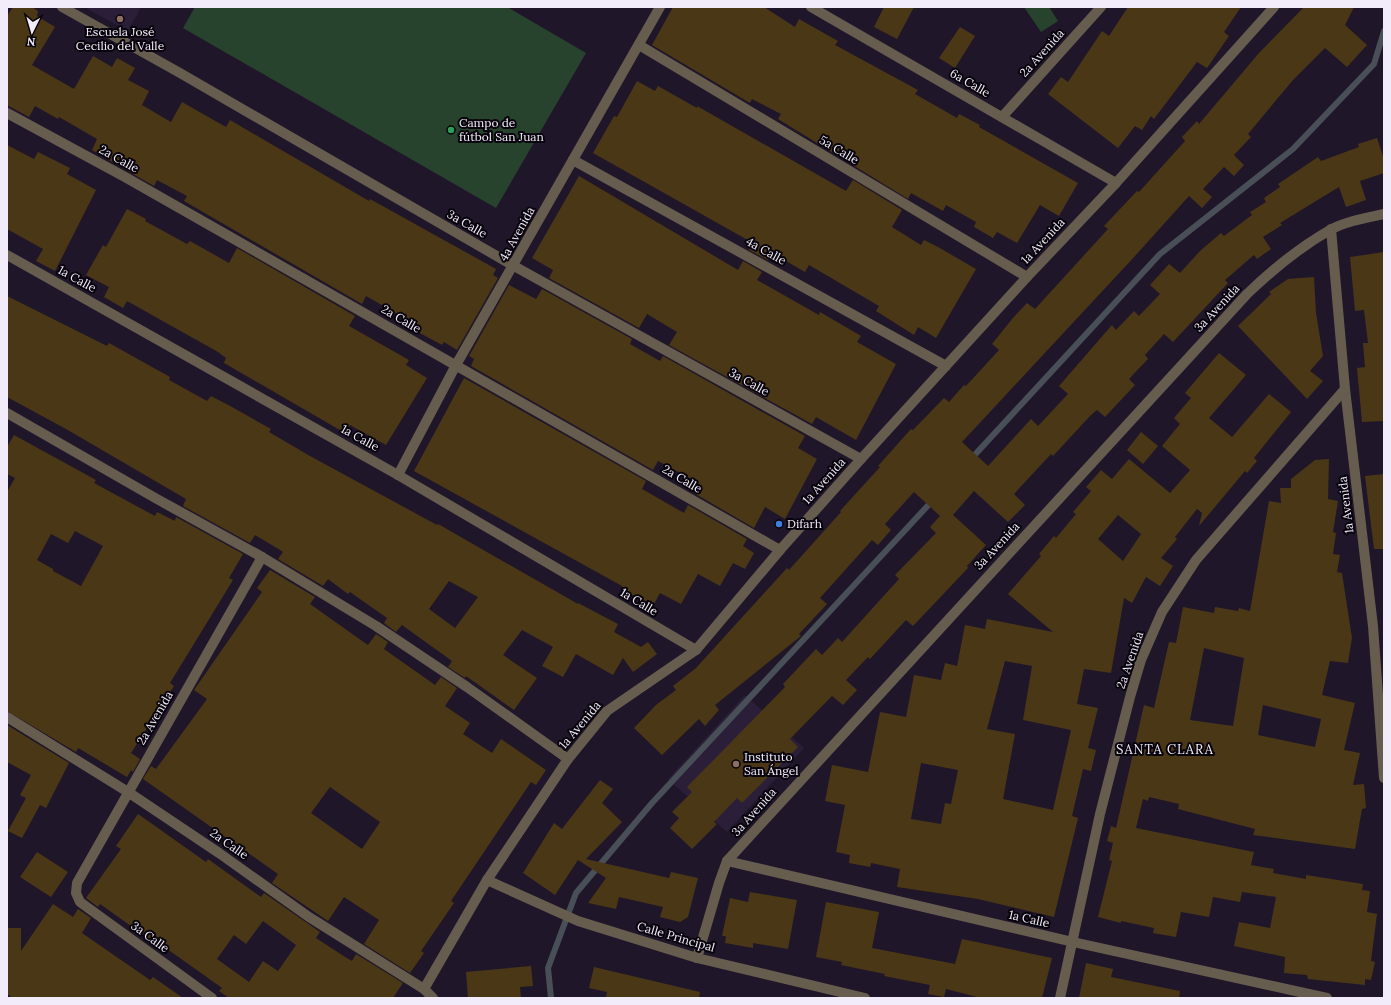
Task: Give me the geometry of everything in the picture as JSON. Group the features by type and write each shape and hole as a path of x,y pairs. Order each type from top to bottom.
{"street":[{"name":"3a Calle","path":"62,7 180,73 514,266 861,459"},
{"name":"4a Avenida","path":"398,475 456,366 660,7"},
{"name":"6a Calle","path":"811,7 1116,183"},
{"name":"2a Avenida","path":"1002,116 1101,7"},
{"name":"1a Avenida","path":"424,990 487,880 568,759 607,711 696,650 780,550 861,459 1027,277 1116,183 1274,7"},
{"name":"5a Calle","path":"639,45 1027,277"},
{"name":"2a Calle","path":"7,113 125,177 780,550"},
{"name":"4a Calle","path":"573,160 946,366"},
{"name":"3a Avenida","path":"697,958 727,861 1247,294 1273,268 1331,230 1353,221 1384,214"},
{"name":"1a Avenida","path":"1331,230 1345,389 1374,626 1384,778"},
{"name":"1a Calle","path":"7,255 398,475 696,650"},
{"name":"2a Avenida","path":"1060,998 1100,814 1130,697 1141,660 1162,612 1196,560 1345,389"},
{"path":"7,413 157,499 262,556 376,626 467,687 568,759"},
{"name":"2a Avenida","path":"76,893 77,883 262,556"},
{"name":"2a Calle","path":"7,717 128,792 219,853 309,917 424,990 433,998"},
{"name":"1a Calle","path":"727,861 1073,942 1327,998"},
{"name":"Calle Principal","path":"487,880 578,921 697,958 865,998"},
{"name":"3a Calle","path":"76,893 80,902 212,998"}],"shaded area":[{"name":"Escuela José Cecilio del Valle","path":"84,7 141,7 128,31"},
{"name":"Instituto San Ángel","path":"745,695 804,748 727,832 668,779"}],"green space":[{"name":"Campo de fútbol San Juan","path":"195,7 507,7 586,53 496,208 183,28"},
{"path":"1024,7 1049,7 1058,21 1041,32"}],"building":[{"path":"13,7 32,7 38,11 37,16 55,27 32,65 74,89 93,56 112,67 117,58 135,68 128,80 149,91 142,105 171,122 182,102 226,127 230,120 369,201 370,199 496,269 493,275 498,278 457,350 444,342 442,345 405,325 408,320 366,296 362,304 184,201 187,196 157,180 154,186 92,150 97,139 59,117 58,119 35,106 29,117 7,105 7,16"},
{"path":"673,7 764,7 795,27 799,19 838,41 835,45 918,90 915,94 957,118 959,114 980,125 979,127 1078,183 1059,216 1040,205 1017,243 997,232 993,238 974,227 976,222 946,205 943,211 911,193 908,199 778,119 781,114 752,99 750,103 652,45"},
{"path":"884,7 914,7 897,39 874,27"},
{"path":"1128,7 1241,7 1224,32 1229,36 1207,68 1197,62 1154,119 1151,116 1142,130 1135,126 1118,148 1048,94 1061,77 1068,82 1102,31 1109,36"},
{"path":"1304,7 1354,7 1345,25 1367,45 1347,67 1325,48 1293,80 1248,134 1251,137 1234,155 1244,165 1234,176 1224,167 1203,189 1212,197 1202,208 1189,196 962,442 988,466 1031,419 1038,426 1068,394 1059,386 1112,325 1116,330 1134,311 1139,316 1160,294 1150,285 1169,264 1180,273 1200,251 1221,233 1224,236 1252,215 1250,212 1266,202 1264,198 1280,187 1278,184 1318,157 1321,161 1359,147 1358,144 1377,138 1384,159 1384,173 1360,181 1366,200 1346,207 1339,187 1280,223 1282,225 1263,237 1271,249 1257,259 1254,255 1225,280 1228,283 1173,342 1164,334 1145,355 1148,359 1129,379 1135,385 1105,417 1097,410 1091,415 1053,456 1051,454 1014,494 1025,505 1008,522 974,491 953,515 986,545 967,566 968,568 913,626 906,620 870,659 868,657 846,680 857,690 843,705 832,696 790,739 798,747 742,803 737,798 714,822 717,824 692,849 670,828 679,818 672,812 692,792 687,787 785,687 783,684 816,649 822,655 838,638 842,642 899,579 895,575 936,533 930,527 940,516 914,492 885,524 891,530 878,545 872,540 820,598 827,604 799,634 801,636 715,705 719,710 705,726 699,719 662,755 634,728 656,705 676,690 673,686 696,668 787,568 789,570 880,467 878,466 911,429 913,430 944,398 949,402 964,385 966,386 999,350 992,344 1012,319 1027,303 1035,309 1108,229 1104,226 1137,191 1139,192 1185,141 1182,137 1197,121 1199,124 1259,53"},
{"path":"960,27 975,36 955,68 939,58"},
{"path":"637,81 655,91 658,86 697,108 697,106 846,191 853,180 902,210 892,227 921,245 924,240 976,269 936,338 918,327 914,335 876,311 879,306 809,265 805,272 772,253 768,260 749,250 753,243 593,153 614,116 617,117"},
{"path":"7,145 34,159 38,152 70,168 67,174 96,190 55,271 36,261 43,249 7,229"},
{"path":"579,176 738,270 743,261 762,272 757,280 819,315 820,312 861,336 857,342 896,364 856,440 816,417 812,424 669,345 677,332 647,314 639,328 549,278 553,270 532,258"},
{"path":"127,209 146,219 145,221 187,244 190,241 229,263 237,248 355,316 349,326 409,360 406,365 427,378 386,445 350,425 345,433 224,363 226,358 218,352 127,301 123,308 104,297 109,287 86,275 103,245 106,247"},
{"path":"1384,252 1384,421 1362,422 1357,368 1365,367 1363,343 1368,343 1364,310 1355,311 1350,257"},
{"path":"1314,277 1316,313 1323,356 1310,371 1323,381 1307,399 1238,326 1271,294 1269,292 1288,279"},
{"path":"509,285 536,299 542,289 632,339 630,344 660,361 663,356 805,436 798,448 817,459 785,519 765,507 754,528 694,493 699,483 658,461 653,470 471,366 474,359 469,356"},
{"path":"7,296 107,346 109,343 170,377 169,380 207,401 211,396 232,407 271,429 269,432 310,456 437,525 438,524 578,604 618,624 614,632 641,647 648,642 657,654 633,672 623,658 613,675 576,654 563,677 542,666 553,647 522,630 503,655 537,678 514,710 466,676 465,678 448,667 452,661 402,625 396,632 384,623 387,618 350,592 348,594 328,579 323,586 278,559 283,552 255,535 250,543 183,506 186,499 66,429 7,397","holes":["449,581 478,597 455,628 429,609"]},
{"path":"1219,353 1246,375 1209,418 1232,437 1269,394 1291,412 1254,458 1257,461 1247,473 1245,471 1199,526 1202,513 1197,509 1175,537 1177,539 1161,558 1173,566 1160,586 1146,577 1132,603 1124,598 1111,673 1084,669 1077,704 1098,708 1088,748 1096,750 1091,771 1083,769 1072,816 1078,818 1054,917 978,899 897,887 900,869 871,863 870,867 849,863 850,855 836,852 845,805 825,801 832,765 868,772 880,712 906,717 914,675 941,680 945,663 957,666 965,625 985,629 987,619 1053,632 1008,594 1041,556 1039,554 1054,536 1056,538 1076,514 1073,512 1091,491 1086,487 1101,470 1112,479 1129,459 1170,493 1190,470 1162,446 1180,424 1174,418 1191,398 1185,393","holes":["1118,515 1141,534 1123,561 1098,539","1005,661 1032,666 1023,720 1071,730 1053,810 1003,799 1015,734 987,729","921,763 958,770 951,804 945,803 941,824 911,819"]},
{"path":"464,378 646,481 642,489 684,513 688,505 747,539 743,546 754,553 745,569 733,563 720,586 698,574 681,604 660,593 653,606 621,589 622,586 414,471"},
{"path":"1141,432 1158,446 1143,464 1127,450"},
{"path":"14,435 96,480 94,483 155,516 157,512 175,521 176,517 243,554 229,578 233,580 170,683 174,686 131,753 140,759 133,772 131,770 127,777 78,748 76,752 7,711 7,492 15,478 7,474 7,447","holes":["75,531 103,546 81,586 53,571 53,569 37,560 51,534 68,543"]},
{"path":"1329,459 1328,499 1338,501 1333,532 1336,533 1333,554 1340,555 1337,572 1342,573 1352,638 1348,663 1330,661 1322,695 1355,703 1344,750 1360,753 1353,785 1364,784 1366,808 1362,809 1355,849 1253,835 1255,829 1178,809 1179,804 1149,797 1148,801 1143,799 1136,828 1254,852 1251,865 1274,869 1273,873 1306,879 1306,875 1363,884 1362,890 1370,891 1367,912 1377,914 1371,961 1375,962 1371,980 1365,979 1365,985 1308,979 1307,975 1284,973 1285,957 1234,946 1239,922 1270,928 1276,897 1242,892 1240,902 1213,897 1209,917 1181,912 1176,937 1153,933 1154,928 1121,921 1121,923 1098,917 1112,861 1109,860 1113,843 1107,841 1111,826 1116,828 1144,705 1154,708 1169,642 1176,643 1183,607 1214,613 1215,607 1238,611 1239,608 1250,611 1269,501 1281,503 1280,488 1291,488 1291,479 1315,460","holes":["1204,648 1244,658 1233,726 1190,720","1263,705 1321,719 1315,747 1258,735"]},
{"path":"1384,474 1384,549 1374,549 1365,476"},
{"path":"270,570 315,597 310,604 368,645 376,634 388,642 384,649 435,685 441,677 457,688 445,706 470,723 463,734 492,753 501,739 546,770 536,785 531,782 451,901 454,903 421,951 424,953 410,973 364,944 379,920 344,897 328,921 272,883 278,874 143,779 151,766 156,769 207,699 194,690 262,592 257,588","holes":["330,787 380,822 362,849 311,813"]},
{"path":"7,725 69,763 46,808 40,805 22,838 8,831 26,798 20,795 31,775 7,762"},
{"path":"600,780 613,789 602,803 622,822 586,859 669,878 671,872 698,878 688,917 680,922 660,917 663,907 619,897 616,909 588,903 606,878 578,860 555,895 523,873 554,823 562,829"},
{"path":"138,814 206,862 208,859 261,897 264,893 320,932 316,938 342,955 352,961 356,954 403,983 393,998 229,998 219,991 222,988 156,941 155,943 100,904 98,907 86,898 121,849 116,846","holes":["263,921 296,945 278,971 263,961 249,982 217,959 234,935 246,944"]},
{"path":"37,852 68,872 51,897 20,877"},
{"path":"750,892 797,900 788,949 753,943 753,948 725,943 726,936 722,936 730,898 748,902"},
{"path":"826,902 879,912 872,948 955,964 962,939 1052,958 1042,998 981,998 946,989 944,997 928,994 930,985 884,976 885,974 841,965 842,962 816,957"},
{"path":"53,904 73,917 78,909 91,918 82,933 150,980 153,977 183,998 13,998 7,994 7,928 21,928 21,951"},
{"path":"1086,963 1113,969 1111,977 1180,991 1179,998 1079,998"},
{"path":"531,966 533,986 520,987 521,998 468,998 466,972"},
{"path":"594,967 700,992 699,998 606,998 607,992 589,988"}],"waterway":[{"path":"970,460 1160,254 1293,149 1374,64 1384,31"},
{"path":"551,998 548,968 576,893 652,803 934,499"}],"place":[{"name":"Escuela José Cecilio del Valle","path":"120,19"},
{"name":"Campo de fútbol San Juan","path":"451,130"},
{"name":"Difarh","path":"779,524"},
{"name":"Instituto San Ángel","path":"736,764"}],"district":[{"name":"SANTA CLARA","path":"1165,749"}]}
